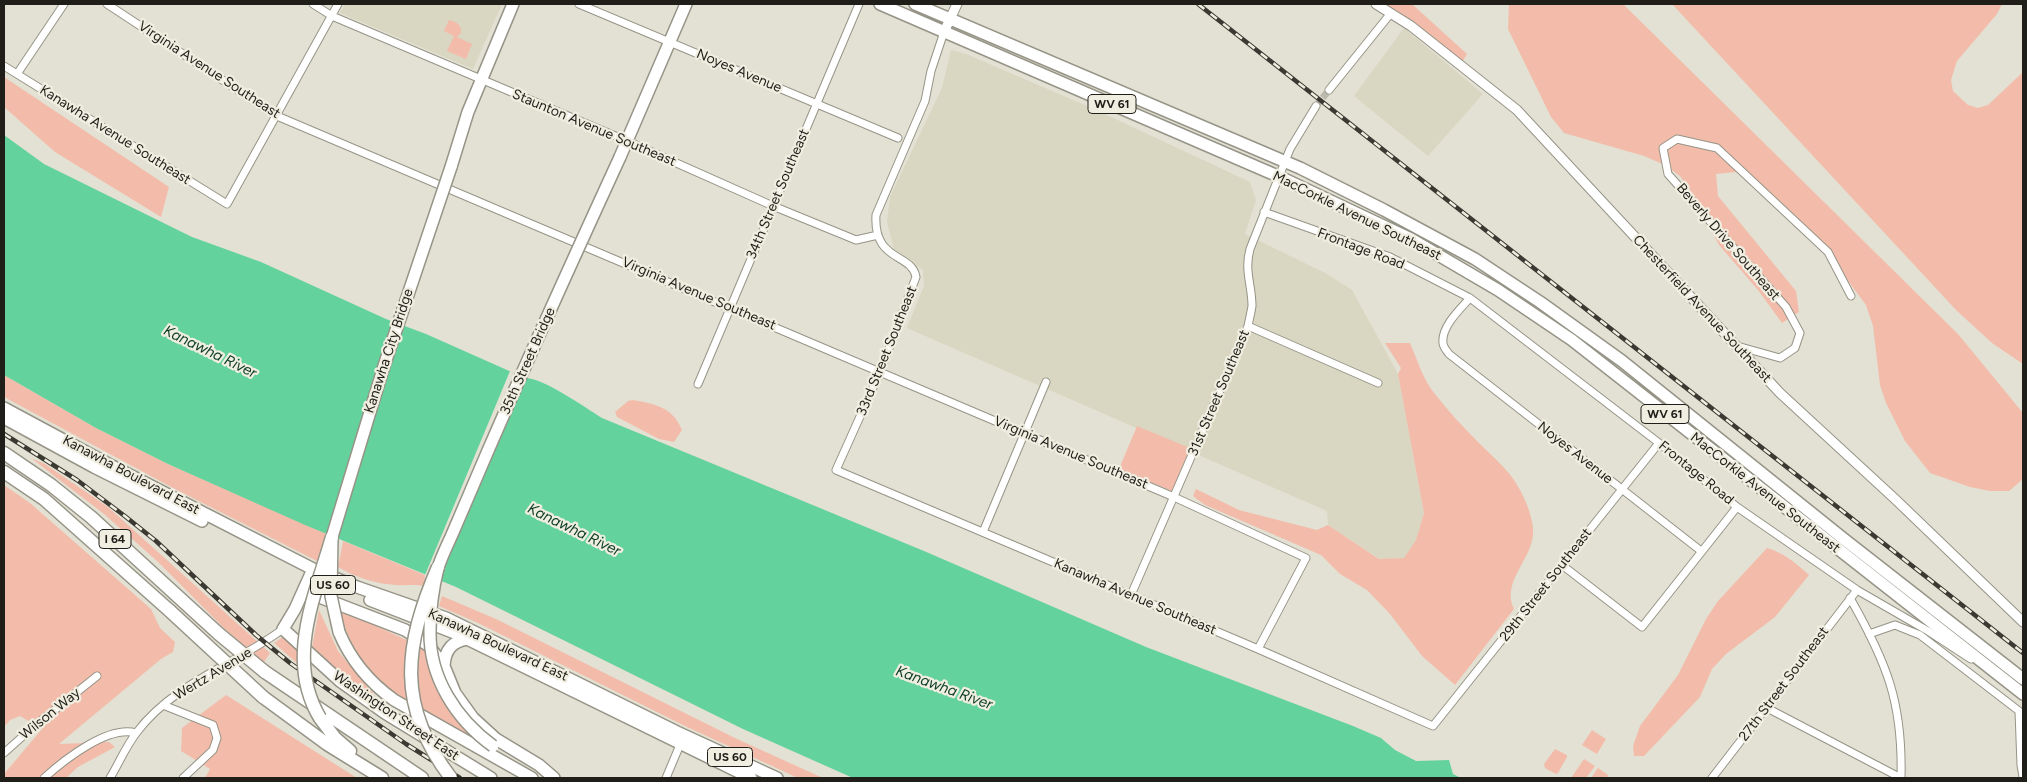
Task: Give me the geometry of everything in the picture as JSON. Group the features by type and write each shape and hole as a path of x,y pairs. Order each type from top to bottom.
{"highway":[{"name":"I 64","path":"4,453 51,485 91,517 219,634 265,672 422,778"},
{"name":"I 64","path":"4,472 44,499 263,697 326,744 383,778"},
{"path":"332,537 303,643 302,666 305,686 310,702 335,738 383,778"},
{"path":"438,567 417,622 411,664 413,695 423,732 436,758 451,778"}],"main road":[{"name":"Kanawha City Bridge","path":"513,4 468,112 390,348 332,537 331,596 339,632 355,662 380,690 394,700 532,778"},
{"name":"35th Street Bridge","path":"548,778 493,746 460,716 444,689 438,674 431,645 431,606 438,567 520,376 620,157 686,4"},
{"name":"MacCorkle Avenue Southeast","path":"880,4 1280,177 1411,239 1498,290 1572,340 2021,692"},
{"name":"MacCorkle Avenue Southeast","path":"915,4 1286,163 1384,210 1475,259 1540,302 1622,361 1845,540 2023,678"},
{"name":"Kanawha Boulevard East","path":"4,408 312,572 326,583 443,628 682,740 777,778"},
{"name":"Kanawha Boulevard East","path":"4,418 94,467 312,572 446,618 682,740 751,778"},
{"name":"Wertz Avenue","path":"283,628 304,591 312,572"},
{"path":"304,591 405,630 428,646 444,666 456,693 473,718 496,739 539,765 554,778"},
{"name":"Washington Street East","path":"283,628 340,681 385,713 491,778"},
{"path":"444,666 444,659 449,647 456,642 468,640"}],"street":[{"path":"17,74 64,4"},
{"name":"Virginia Avenue Southeast","path":"107,4 276,116 1174,497 1306,558 1258,649"},
{"name":"Staunton Avenue Southeast","path":"313,4 332,16 856,240 878,235"},
{"path":"276,116 338,4"},
{"name":"Noyes Avenue","path":"579,4 898,138"},
{"name":"34th Street Southeast","path":"698,384 859,4"},
{"path":"878,235 876,215 925,101 931,71 944,32 957,4"},
{"name":"Chesterfield Avenue Southeast","path":"1376,4 1411,26 1517,110 1786,400 1895,498 2023,622"},
{"path":"1329,90 1391,13"},
{"name":"Kanawha Avenue Southeast","path":"4,66 227,204 276,116"},
{"name":"31st Street Southeast","path":"1131,595 1248,326 1252,306 1247,262 1264,212 1286,163 1290,148 1316,106"},
{"name":"Beverly Drive Southeast","path":"1736,346 1780,358 1795,348 1800,333 1786,308 1668,174 1663,148 1676,139 1717,148 1828,252 1851,296"},
{"name":"Frontage Road","path":"1264,212 1390,258 1470,298 1659,443 1737,507 1857,590 1928,631 2021,692"},
{"name":"33rd Street Southeast","path":"836,470 880,372 916,277 913,268 886,250 881,244 878,235"},
{"name":"Noyes Avenue","path":"1470,298 1459,310 1444,334 1443,344 1449,354 1701,551"},
{"path":"1248,326 1378,383"},
{"path":"983,532 1046,382"},
{"name":"29th Street Southeast","path":"1433,726 1621,488 1659,443"},
{"name":"Kanawha Avenue Southeast","path":"836,470 1258,649 1433,726"},
{"path":"1562,565 1642,627 1737,507"},
{"name":"27th Street Southeast","path":"1712,778 1857,590"},
{"path":"1767,708 1901,778 1902,745 1894,694 1889,676 1870,634 1850,598"},
{"path":"1870,634 1895,625 1920,635 2019,711 2023,777"},
{"name":"Wertz Avenue","path":"110,778 136,733 163,705 184,689 262,644 283,628"},
{"name":"Wilson Way","path":"4,754 32,728 97,676"},
{"path":"163,705 213,725 217,738 213,750 183,778"},
{"path":"44,778 83,747 122,731 136,733"},
{"path":"666,778 682,740"}],"shaded area":[{"path":"345,4 502,4 473,69 340,13"},
{"path":"1386,4 1412,4 1467,54 1463,61"},
{"path":"1509,4 1623,4 1958,334 2023,413 2023,479 2009,491 1990,491 1970,487 1930,473 1905,441 1886,403 1880,385 1873,326 1866,305 1828,254 1752,184 1736,172 1716,174 1718,196 1796,291 1799,312 1782,323 1758,290 1719,245 1692,193 1680,176 1665,165 1644,156 1564,133 1551,117 1508,29"},
{"path":"1672,4 2002,4 1997,14 1957,61 1951,80 1953,91 1968,105 1978,108 1988,105 2023,72 2023,364 1992,343 1956,310"},
{"path":"449,20 461,27 461,33 457,37 472,44 466,59 447,51 454,36 444,31"},
{"path":"1404,28 1483,94 1428,156 1354,96"},
{"path":"951,50 966,54 1094,109 1250,182 1256,200 1245,234 1325,273 1352,290 1398,374 1424,513 1416,540 1404,558 1380,559 1328,525 1327,511 907,328 924,286 923,270 894,249 887,222 890,197 942,88"},
{"path":"4,77 169,187 161,217 55,152 4,107"},
{"path":"1385,343 1410,343 1423,376 1435,394 1461,425 1512,477 1522,494 1532,523 1533,535 1531,544 1511,590 1514,609 1455,685 1422,656 1390,614 1367,590 1340,574 1321,555 1205,505 1193,496 1196,489 1239,510 1317,530 1328,525 1379,559 1404,558 1416,540 1424,513 1398,374 1401,368"},
{"path":"4,375 96,428 168,464 327,534 321,563 173,488 4,397"},
{"path":"633,400 656,405 674,416 682,430 674,442 659,439 617,417 615,412 628,401"},
{"path":"1137,426 1190,448 1172,491 1119,469"},
{"path":"31,458 45,464 108,507 270,653 264,662 226,630 157,561 104,514"},
{"path":"4,485 30,503 151,609 160,628 175,642 173,652 161,659 59,744 109,742 115,747 78,767 66,778 4,778 4,774 42,729 20,716 10,720 4,727"},
{"path":"343,541 425,575 424,586 373,582 338,567"},
{"path":"1767,548 1790,559 1809,575 1775,617 1726,654 1712,669 1700,697 1644,756 1634,756 1633,746 1640,726 1678,675 1706,619 1718,601"},
{"path":"442,596 496,619 737,739 823,778 798,778 687,727 478,623 439,606"},
{"path":"319,610 338,651 380,702 331,666 312,647"},
{"path":"340,612 374,625 428,650 440,691 448,708 481,746 414,708 394,695 377,679 362,661 350,639"},
{"path":"283,637 300,650 298,664 274,643"},
{"path":"226,695 357,778 205,778 210,769 181,751 182,728"},
{"path":"1592,730 1606,739 1597,754 1582,745"},
{"path":"1555,749 1567,755 1556,774 1545,768 1544,764"},
{"path":"1584,759 1595,766 1586,778 1571,778"},
{"path":"1598,768 1608,775 1607,778 1591,778"}],"water":[{"name":"Kanawha River","path":"4,135 44,164 192,237 261,262 386,319 426,334 525,378 543,383 602,418 924,551 1146,647 1353,726 1381,738 1395,750 1416,761 1449,760 1453,774 1461,778 853,778 743,729 456,587 305,525 168,464 96,428 4,375"}],"pier":[{"path":"510,371 525,378 442,568 441,581 425,575"}],"tunnel":[{"path":"1316,106 1329,90"}],"railway":[{"path":"1198,4 2023,653"},
{"path":"4,434 77,480 156,541 256,635 290,663 406,744 460,778"}]}
